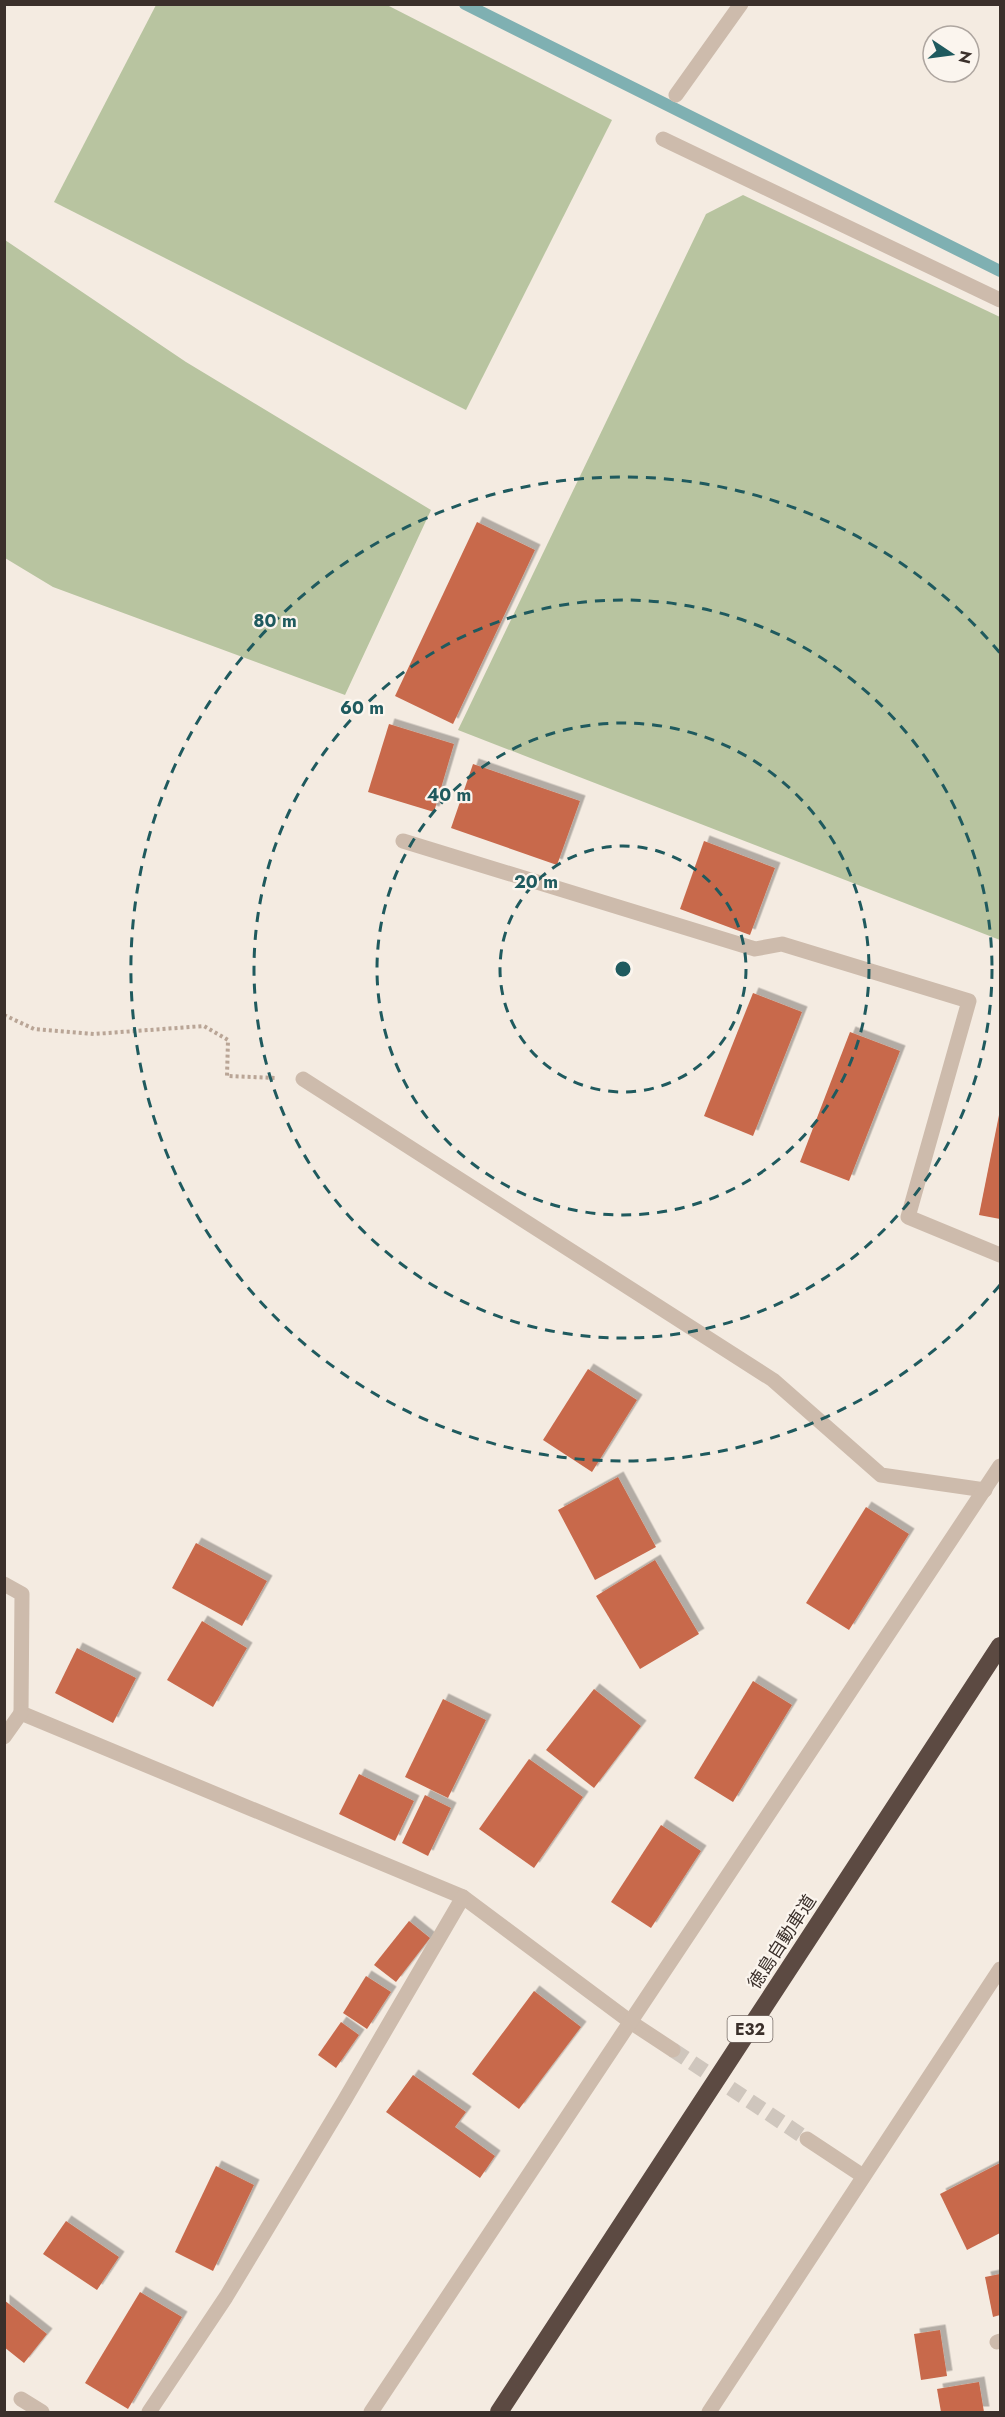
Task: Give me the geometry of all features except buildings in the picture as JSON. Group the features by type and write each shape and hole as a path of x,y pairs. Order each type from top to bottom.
{"highway":[{"name":"徳島自動車道","path":"499,2412 1000,1646"}],"street":[{"path":"676,95 741,4"},
{"path":"663,139 1000,300"},
{"path":"403,841 755,949 782,944 969,1001 908,1217 1000,1255"},
{"path":"303,1078 773,1380 882,1475 985,1490"},
{"path":"371,2412 632,2023 1000,1466"},
{"path":"4,1584 22,1594 21,1713 4,1737"},
{"path":"21,1713 463,1897 632,2023 673,2050"},
{"path":"149,2412 226,2298 463,1897"},
{"path":"709,2412 1000,1969"},
{"path":"807,2139 863,2175"},
{"path":"21,2399 42,2412"}],"path":[{"path":"4,1015 34,1029 94,1034 204,1026 228,1040 227,1076 303,1078"}],"green space":[{"path":"156,5 387,5 612,120 466,410 54,202"},
{"path":"743,195 1000,317 1000,940 458,730 706,214"},
{"path":"5,240 186,362 431,510 345,695 53,587 5,558"}],"waterway":[{"path":"465,4 1000,271"}],"tunnel":[{"path":"673,2050 807,2139"}]}
